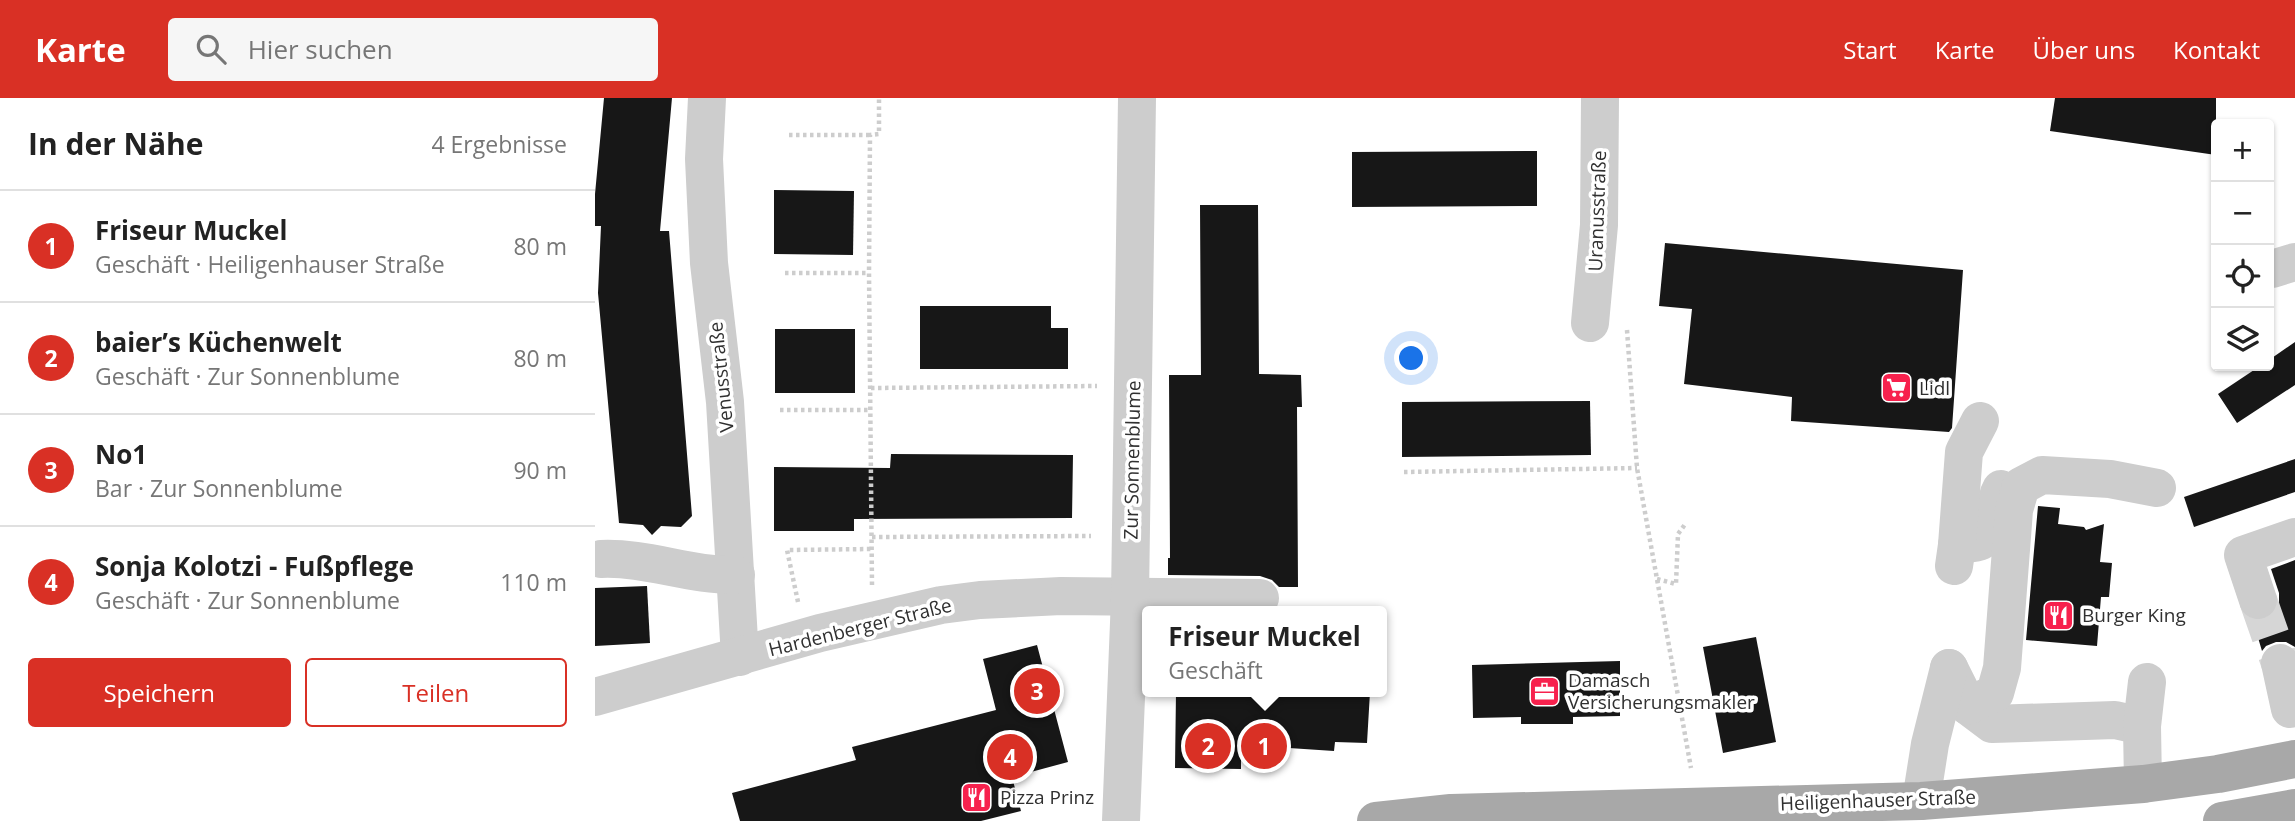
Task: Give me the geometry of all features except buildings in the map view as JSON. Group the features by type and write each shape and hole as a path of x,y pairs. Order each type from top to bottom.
{"main road":[{"name":"Heiligenhauser Straße","path":"1376,821 1451,813 1921,802 2143,784 2295,760"},
{"path":"2222,821 2295,808"}],"street":[{"name":"Venusstraße","path":"707,98 704,159 709,263 725,402 740,657"},
{"name":"Zur Sonnenblume","path":"1121,821 1130,598 1137,98"},
{"name":"Uranusstraße","path":"1590,323 1599,225 1600,98"},
{"path":"1980,421 1964,452 1956,555 1982,541 1993,528 1997,495 2012,471 2042,457 2106,461"},
{"path":"1968,706 1995,693 2002,668 2014,510 2021,486 2042,475 2110,479 2157,488"},
{"path":"2258,600 2243,555 2295,537"},
{"path":"601,559 625,558 716,575 736,575"},
{"name":"Hardenberger Straße","path":"595,697 805,637 941,605 1061,596 1260,598"},
{"path":"2280,663 2293,708"},
{"path":"1921,802 1930,744 1948,668 1968,706 1992,724 2115,720 2142,726"},
{"path":"2143,784 2142,726 2147,682"}],"path":[{"path":"789,135 879,134 880,98"},
{"path":"870,135 872,621"},
{"path":"785,273 869,273"},
{"path":"1590,323 1628,330 1637,468 1691,768"},
{"path":"871,388 1099,386"},
{"path":"780,410 871,410"},
{"path":"1404,471 1637,468"},
{"path":"1657,579 1676,584 1678,534 1686,523"},
{"path":"872,537 1091,536"},
{"path":"805,637 787,550 872,549"}],"tunnel":[{"path":"2258,600 2280,663"}],"place":[{"name":"Lidl","path":"1896,388"},
{"name":"Burger King","path":"2059,615"},
{"name":"No1","path":"1037,691"},
{"name":"Damasch Versicherungsmakler","path":"1545,691"},
{"name":"baier’s Küchenwelt","path":"1208,746"},
{"name":"Friseur Muckel","path":"1264,746"},
{"name":"Sonja Kolotzi - Fußpflege","path":"1010,757"},
{"name":"Pizza Prinz","path":"977,797"}]}
